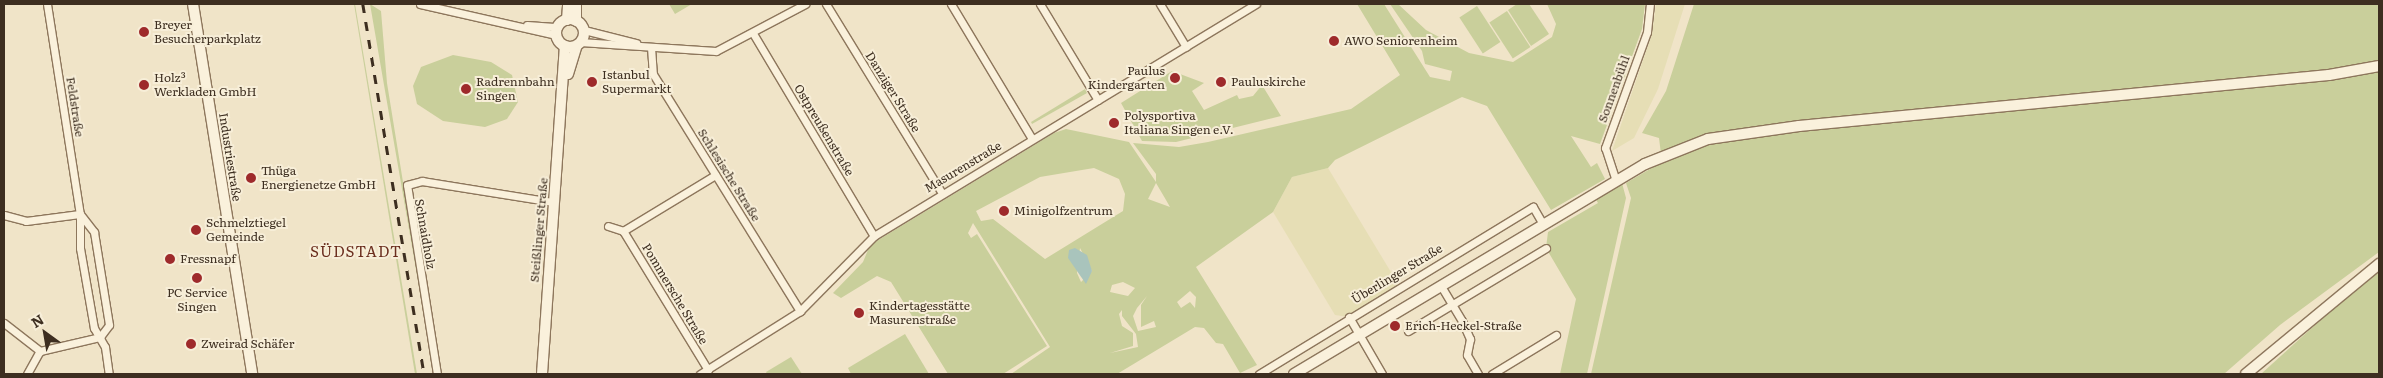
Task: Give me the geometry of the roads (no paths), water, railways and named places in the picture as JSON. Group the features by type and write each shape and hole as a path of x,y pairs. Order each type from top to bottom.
{"street":[{"name":"Feldstraße","path":"47,4 80,214 80,248 94,328 100,337 110,374"},
{"name":"Industriestraße","path":"193,4 252,374"},
{"path":"420,4 509,25 557,31 571,20 576,4"},
{"path":"568,4 571,20 584,30 650,47"},
{"path":"557,31 565,46 579,44 716,51 754,35 805,4"},
{"name":"Danziger Straße","path":"826,4 942,193"},
{"path":"951,4 1032,140"},
{"path":"1040,4 1098,100"},
{"path":"1160,4 1186,47"},
{"name":"Masurenstraße","path":"700,374 800,311 874,236 1254,4"},
{"name":"Sonnenbühl","path":"1616,181 1605,148 1647,32 1650,4"},
{"name":"Steißlinger Straße","path":"564,87 584,30"},
{"name":"Ostpreußenstraße","path":"754,35 874,236"},
{"name":"Steißlinger Straße","path":"542,374 553,202 564,87 565,46"},
{"name":"Schlesische Straße","path":"650,47 653,74 800,311"},
{"path":"1294,374 1616,181 1682,147 1799,126 2265,82 2379,66"},
{"path":"608,226 623,231 715,175"},
{"name":"Schnaidholz","path":"438,374 408,185 422,180 553,202"},
{"name":"Überlinger Straße","path":"1259,374 1533,208 1543,224"},
{"name":"Feldstraße","path":"80,214 94,232 108,325 100,337"},
{"path":"4,215 26,221 80,214"},
{"name":"Pommersche Straße","path":"623,231 708,370"},
{"path":"1408,331 1546,248"},
{"path":"2246,374 2379,264"},
{"path":"1441,286 1470,339 1467,355 1478,374"},
{"path":"1349,318 1382,374"},
{"path":"4,323 40,351"},
{"path":"1492,374 1556,335"},
{"path":"27,374 40,351 100,337"}],"water":[{"path":"1075,248 1087,255 1092,271 1086,284 1068,258 1069,250"}],"railway":[{"path":"363,4 424,374"}],"place":[{"name":"Breyer Besucherparkplatz","path":"144,32"},
{"name":"AWO Seniorenheim","path":"1334,41"},
{"name":"Paulus Kindergarten","path":"1175,78"},
{"name":"Istanbul Supermarkt","path":"592,82"},
{"name":"Pauluskirche","path":"1221,82"},
{"name":"Holz³ Werkladen GmbH","path":"144,85"},
{"name":"Radrennbahn Singen","path":"466,89"},
{"name":"Polysportiva Italiana Singen e.V.","path":"1114,123"},
{"name":"Thüga Energienetze GmbH","path":"251,178"},
{"name":"Minigolfzentrum","path":"1004,211"},
{"name":"Schmelztiegel Gemeinde","path":"196,230"},
{"name":"Fressnapf","path":"170,259"},
{"name":"PC Service Singen","path":"197,278"},
{"name":"Kindertagesstätte Masurenstraße","path":"859,313"},
{"name":"Erich-Heckel-Straße","path":"1395,326"},
{"name":"Zweirad Schäfer","path":"191,344"}],"district":[{"name":"SÜDSTADT","path":"356,251"}]}
